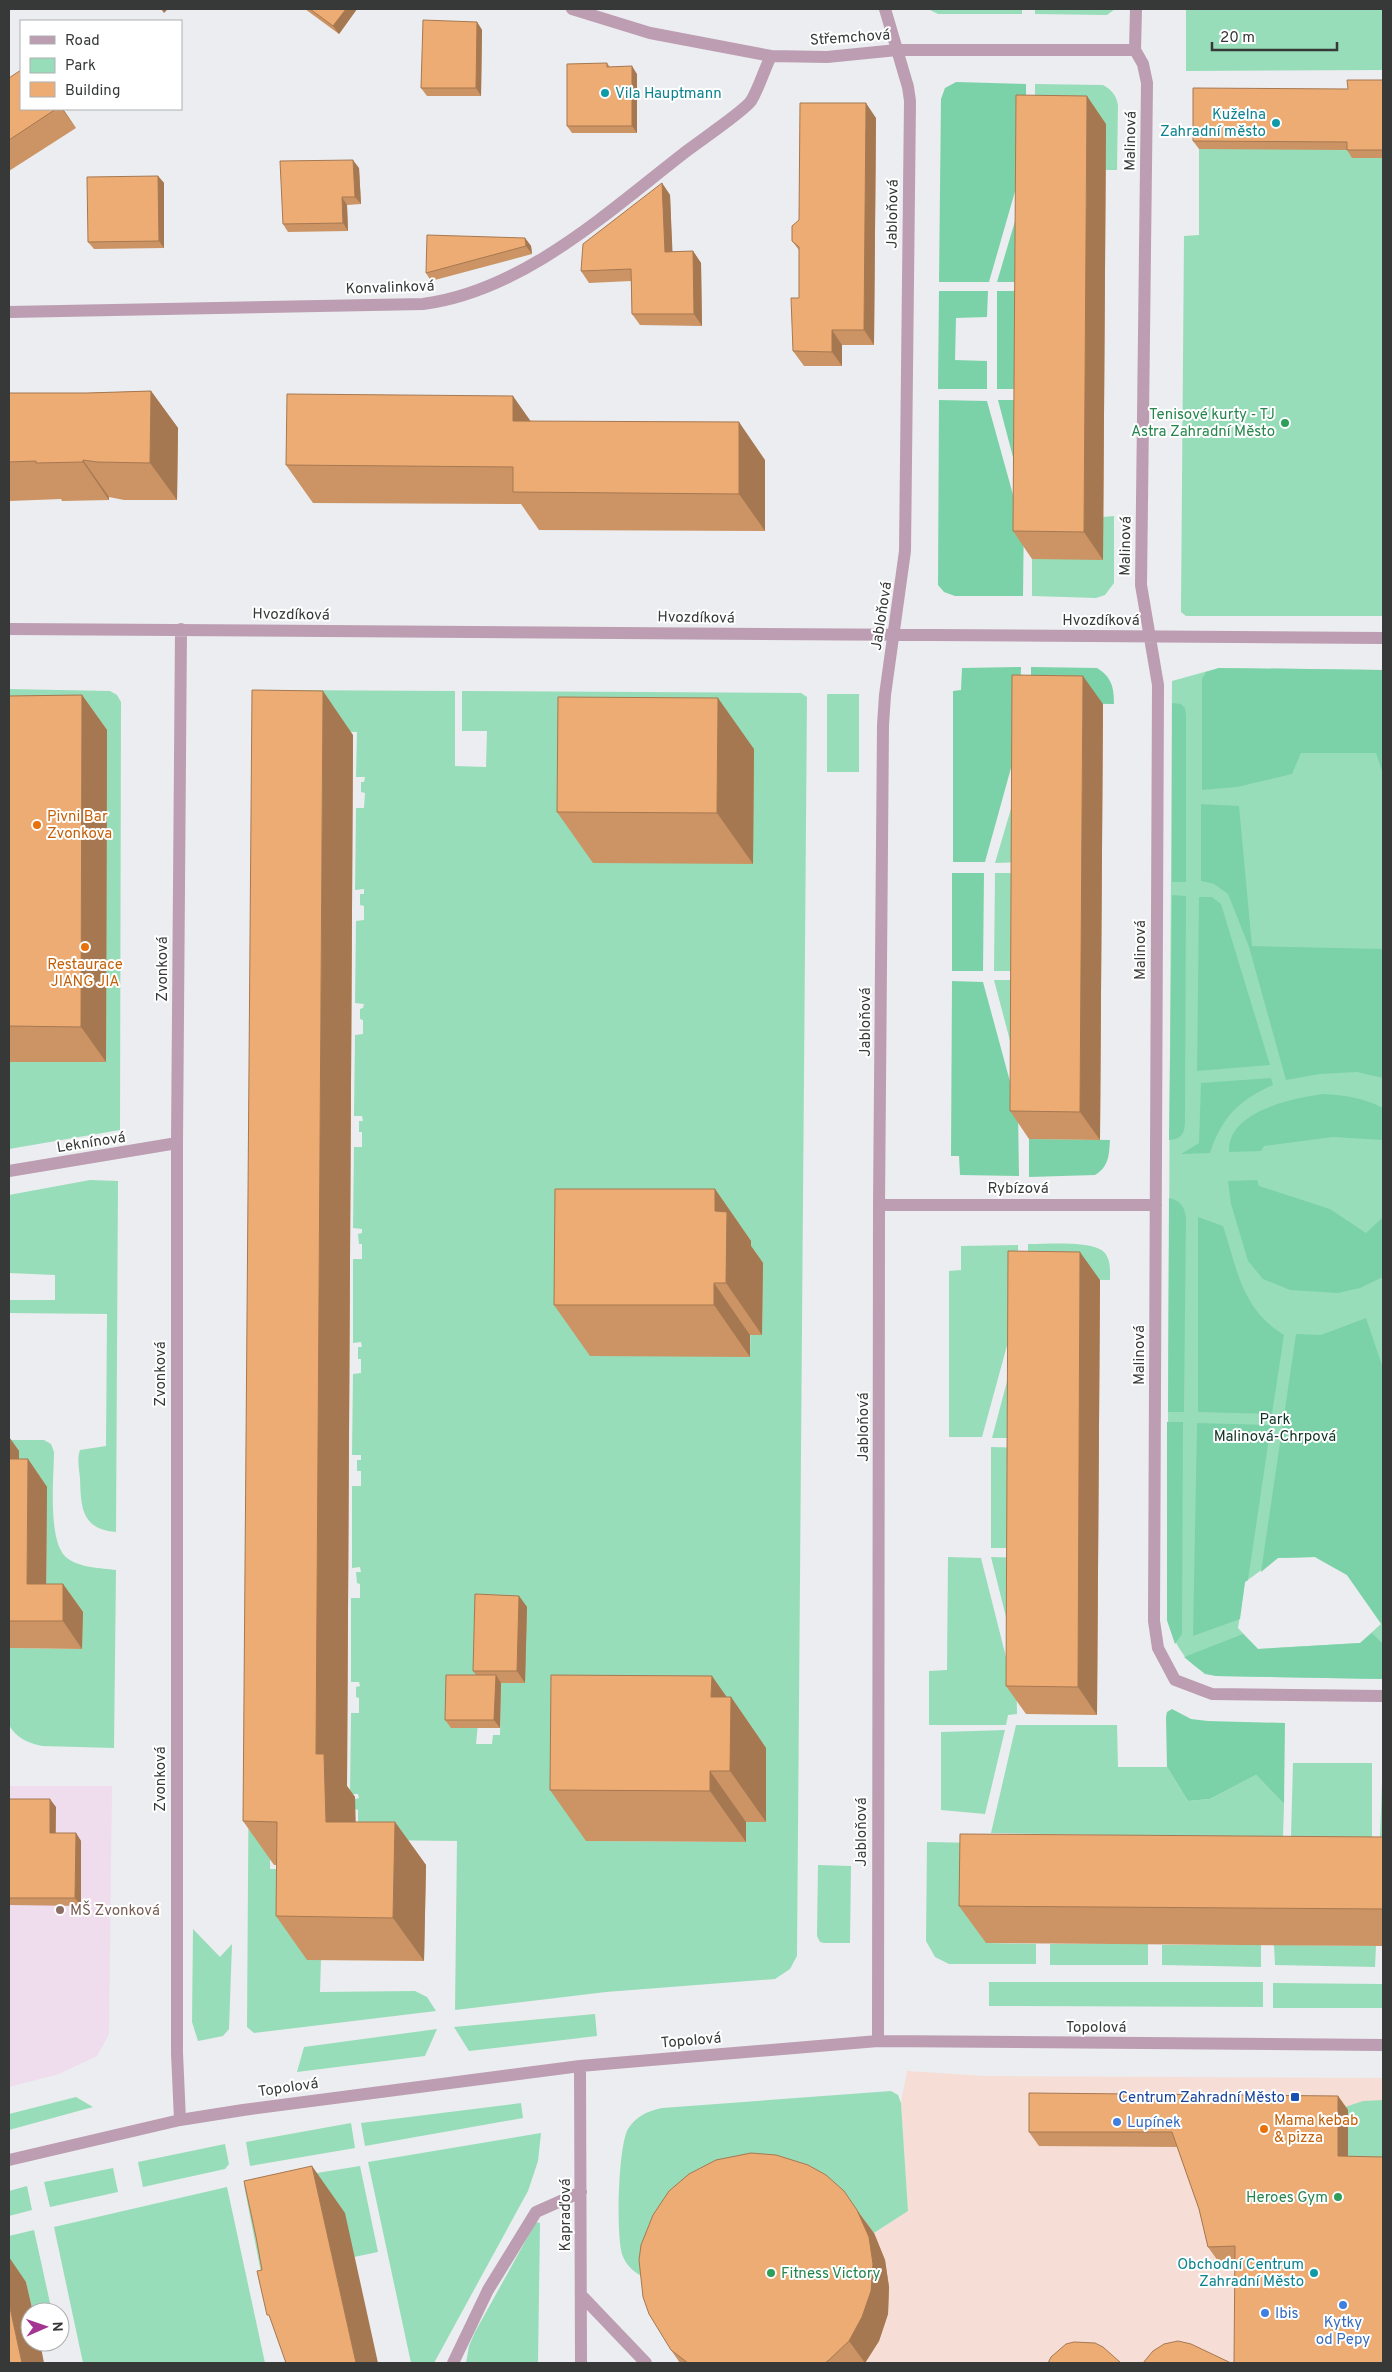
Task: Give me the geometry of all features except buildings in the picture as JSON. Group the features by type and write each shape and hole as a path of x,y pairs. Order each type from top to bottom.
{"street":[{"name":"Střemchová","path":"572,9 650,33 770,56 827,57 897,50 1135,50"},
{"name":"Jabloňová","path":"878,2041 879,1206 884,725 885,695 904,572 906,540 910,111 908,87 885,9"},
{"name":"Malinová","path":"1136,9 1135,50 1143,64 1147,83 1141,585 1148,637 1158,684 1154,1621 1158,1648 1175,1680 1212,1694 1383,1696"},
{"name":"Konvalinková","path":"9,312 423,304 442,301 476,291 514,274 574,238 750,102 770,56"},
{"name":"Hvozdíková","path":"9,629 1383,638"},
{"name":"Zvonková","path":"180,2120 177,2053 177,1143 181,629"},
{"name":"Leknínová","path":"9,1170 177,1143"},
{"name":"Rybízová","path":"879,1206 1156,1205"},
{"name":"Topolová","path":"9,2160 180,2120 580,2066 878,2041 1383,2045"},
{"name":"Kapraďová","path":"580,2066 581,2363"},
{"path":"453,2363 488,2290 536,2212 581,2192"},
{"path":"582,2296 646,2363"}],"shaded area":[{"name":"MŠ Zvonková","path":"9,1786 112,1786 109,2034 97,2056 59,2074 9,2087"},
{"path":"907,2071 985,2076 1383,2078 1383,2363 681,2363 908,2211 901,2103"}],"green space":[{"path":"928,9 1022,9 1022,14 938,14"},
{"path":"1035,9 1115,9 1107,15 1035,14"},
{"path":"1186,9 1383,9 1383,70 1186,71"},
{"path":"956,82 1026,84 1026,173 1020,174 989,282 939,282 941,99 945,88"},
{"path":"1035,84 1103,85 1111,91 1118,105 1117,170 1106,170 1035,123"},
{"name":"Tenisové kurty - TJ Astra Zahradní Město","path":"1383,88 1383,616 1186,616 1181,612 1184,236 1199,235 1199,95"},
{"path":"1026,184 1035,282 997,282"},
{"path":"939,291 988,291 987,317 956,318 955,360 987,361 987,389 938,389"},
{"path":"997,291 1034,291 1034,389 997,389"},
{"path":"939,400 987,401 1017,509 1024,510 1023,596 955,596 944,592 938,585"},
{"path":"998,400 1034,400 1024,499"},
{"path":"1114,516 1114,583 1105,595 1096,598 1032,596 1032,559 1103,559 1103,517"},
{"path":"1021,667 1019,739 985,862 953,862 953,691 961,690 962,668"},
{"path":"1031,667 1097,668 1106,675 1111,683 1114,704 1031,703"},
{"name":"Park Malinová-Chrpová","path":"1219,668 1383,670 1383,1679 1216,1676 1206,1673 1190,1662 1174,1639 1167,1620 1172,681","holes":["1315,1557 1347,1575 1381,1624 1360,1643 1258,1649 1238,1628 1245,1582 1278,1558"]},
{"path":"1219,668 1383,670 1383,774 1376,753 1301,753 1292,774 1237,787 1202,790 1202,679 1206,672"},
{"path":"9,689 110,691 117,695 121,702 120,1130 9,1149 9,1062 106,1062 9,731"},
{"path":"267,691 455,691 455,766 486,767 487,731 462,731 462,691 801,693 807,697 797,1956 790,1969 775,1979 606,1992 455,2010 457,1841 376,1840 358,1824 358,1810 355,1809 355,1799 359,1798 358,1794 350,1794 351,1713 359,1713 359,1698 356,1697 356,1687 360,1686 359,1682 351,1682 351,1598 360,1598 360,1584 357,1583 356,1572 361,1572 360,1567 352,1568 352,1486 361,1486 361,1471 357,1471 357,1460 361,1460 361,1455 352,1455 353,1374 361,1373 361,1359 358,1359 358,1347 362,1347 361,1342 353,1343 353,1259 362,1259 362,1244 359,1244 358,1234 362,1233 362,1229 353,1228 354,1147 362,1147 362,1132 359,1132 359,1121 363,1121 362,1116 354,1116 355,1035 363,1034 363,1020 360,1019 360,1009 363,1008 364,1004 355,1003 356,921 364,920 364,906 360,905 360,894 364,894 364,889 355,890 356,808 364,808 365,793 361,792 361,782 364,782 365,777 356,777 357,732 278,730 270,1869 307,1869 307,1960 321,1960 320,1992 415,1991 427,1997 436,2011 254,2033 247,2027 256,711","holes":["751,1241 751,1263 763,1263 762,1334 750,1335","482,1681 501,1683 500,1735 493,1735 492,1744 476,1744","766,1749 766,1822 746,1822 746,1842 586,1841"]},
{"path":"827,694 859,694 859,772 827,772"},
{"path":"1172,703 1181,704 1185,708 1186,715 1186,882 1172,882"},
{"path":"1023,768 1026,862 995,863"},
{"path":"1201,804 1239,806 1252,946 1383,949 1383,1078 1357,1072 1320,1074 1286,1080 1249,947 1228,894 1214,884 1201,881"},
{"path":"952,873 984,873 983,971 952,971"},
{"path":"995,873 1026,873 1026,971 994,971"},
{"path":"1172,895 1186,896 1185,1121 1182,1135 1169,1140"},
{"path":"1199,897 1212,897 1221,904 1270,1065 1197,1071"},
{"path":"994,980 1026,980 1019,1075"},
{"path":"952,981 983,982 1018,1111 1019,1176 960,1175 959,1156 951,1156"},
{"path":"1271,1078 1273,1085 1250,1097 1233,1111 1220,1129 1210,1153 1181,1154 1199,1143 1201,1083"},
{"path":"1323,1094 1354,1098 1383,1108 1383,1140 1333,1137 1264,1146 1261,1151 1229,1152 1231,1138 1239,1126 1250,1117 1280,1103"},
{"path":"1029,1139 1110,1140 1109,1156 1106,1164 1095,1175 1029,1177"},
{"path":"90,1180 118,1181 116,1532 104,1530 96,1526 85,1515 81,1498 78,1464 80,1450 106,1446 107,1314 9,1313 9,1300 55,1300 55,1275 9,1273 9,1195"},
{"path":"1257,1180 1259,1186 1330,1209 1366,1233 1383,1217 1383,1277 1360,1288 1338,1293 1290,1290 1263,1279 1248,1261 1231,1204 1228,1181"},
{"path":"1169,1198 1176,1200 1181,1205 1186,1218 1184,1412 1168,1412"},
{"path":"1198,1217 1223,1226 1243,1287 1250,1301 1258,1313 1284,1335 1272,1414 1198,1412"},
{"path":"1028,1244 1081,1244 1100,1249 1108,1259 1110,1280 1028,1279"},
{"path":"1018,1245 1018,1330 1011,1331 982,1437 949,1437 949,1271 961,1270 961,1246"},
{"path":"1366,1318 1383,1368 1383,1626 1347,1575 1315,1557 1278,1558 1261,1572 1296,1334 1321,1335"},
{"path":"1018,1340 1024,1438 992,1438"},
{"path":"1167,1422 1183,1422 1182,1634 1175,1644 1167,1620"},
{"path":"1197,1423 1271,1425 1248,1580 1245,1582 1240,1619 1193,1636"},
{"path":"9,1440 44,1440 51,1444 54,1452 54,1524 61,1550 67,1558 84,1566 116,1570 114,1748 42,1746 23,1739 9,1725 9,1648 82,1649 83,1613 46,1612 47,1487 19,1487"},
{"path":"991,1447 1024,1448 1023,1548 991,1548"},
{"path":"948,1557 981,1558 1008,1665 1016,1665 1017,1714 1008,1715 1006,1725 929,1725 929,1671 947,1670"},
{"path":"991,1557 1023,1558 1016,1657"},
{"path":"1372,1633 1383,1644 1383,1679 1216,1676 1205,1674 1184,1657 1243,1634 1258,1649 1360,1643"},
{"path":"1172,1709 1191,1719 1285,1723 1284,1804 1256,1775 1210,1799 1188,1801 1167,1767 1166,1717 1167,1712"},
{"path":"1016,1725 1117,1725 1118,1767 1167,1767 1188,1801 1210,1799 1256,1775 1284,1804 1283,1838 991,1833"},
{"path":"1005,1730 985,1814 941,1810 941,1732"},
{"path":"1293,1763 1372,1763 1372,1838 1291,1837"},
{"path":"1382,1782 1383,1838 1380,1838"},
{"path":"927,1842 1032,1844 986,1943 1036,1944 1036,1964 949,1964 935,1957 926,1941"},
{"path":"818,1865 851,1866 850,1943 824,1943 820,1942 817,1936"},
{"path":"193,1929 220,1957 232,1944 229,2029 223,2036 198,2041 192,2022"},
{"path":"1050,1944 1148,1944 1148,1965 1050,1965"},
{"path":"1162,1945 1261,1945 1261,1967 1162,1965"},
{"path":"1274,1945 1376,1946 1375,1967 1275,1965"},
{"path":"989,1982 1263,1982 1263,2007 989,2006"},
{"path":"1273,1983 1383,1984 1383,2008 1273,2008"},
{"path":"595,2014 597,2036 469,2051 454,2027"},
{"path":"437,2029 425,2056 297,2072 304,2047"},
{"path":"891,2091 898,2095 901,2103 908,2211 874,2233 860,2214 645,2278 634,2271 626,2262 622,2254 619,2229 620,2171 628,2129 639,2117 662,2108"},
{"path":"76,2097 93,2107 9,2130 9,2114"},
{"path":"1383,2100 1383,2166 1334,2166 1348,2147 1348,2110 1345,2107 1363,2101"},
{"path":"521,2103 523,2118 365,2146 361,2123"},
{"path":"351,2123 355,2148 250,2166 246,2142"},
{"path":"541,2133 538,2161 528,2191 434,2363 411,2363 368,2162"},
{"path":"225,2144 229,2164 225,2169 143,2187 138,2162"},
{"path":"360,2166 378,2252 263,2283 244,2185"},
{"path":"113,2168 118,2192 50,2207 44,2182"},
{"path":"27,2186 32,2210 9,2216 9,2191"},
{"path":"227,2187 265,2363 83,2363 54,2227"},
{"path":"536,2222 540,2223 538,2363 466,2363 469,2346 475,2332"},
{"path":"34,2230 50,2302 31,2302 26,2282 9,2286 9,2236"}],"place":[{"name":"Vila Hauptmann","path":"605,93"},
{"name":"Kuželna Zahradní město","path":"1276,123"},
{"name":"Tenisové kurty - TJ Astra Zahradní Město","path":"1285,423"},
{"name":"Pivni Bar Zvonkova","path":"37,825"},
{"name":"Restaurace JIANG JIA","path":"85,947"},
{"name":"MŠ Zvonková","path":"60,1910"},
{"name":"Centrum Zahradní Město","path":"1295,2097"},
{"name":"Lupínek","path":"1117,2122"},
{"name":"Mama kebab & pizza","path":"1264,2129"},
{"name":"Heroes Gym","path":"1338,2197"},
{"name":"Fitness Victory","path":"771,2273"},
{"name":"Obchodní Centrum Zahradní Město","path":"1314,2273"},
{"name":"Kytky od Pepy","path":"1343,2305"},
{"name":"Ibis","path":"1265,2313"}]}
